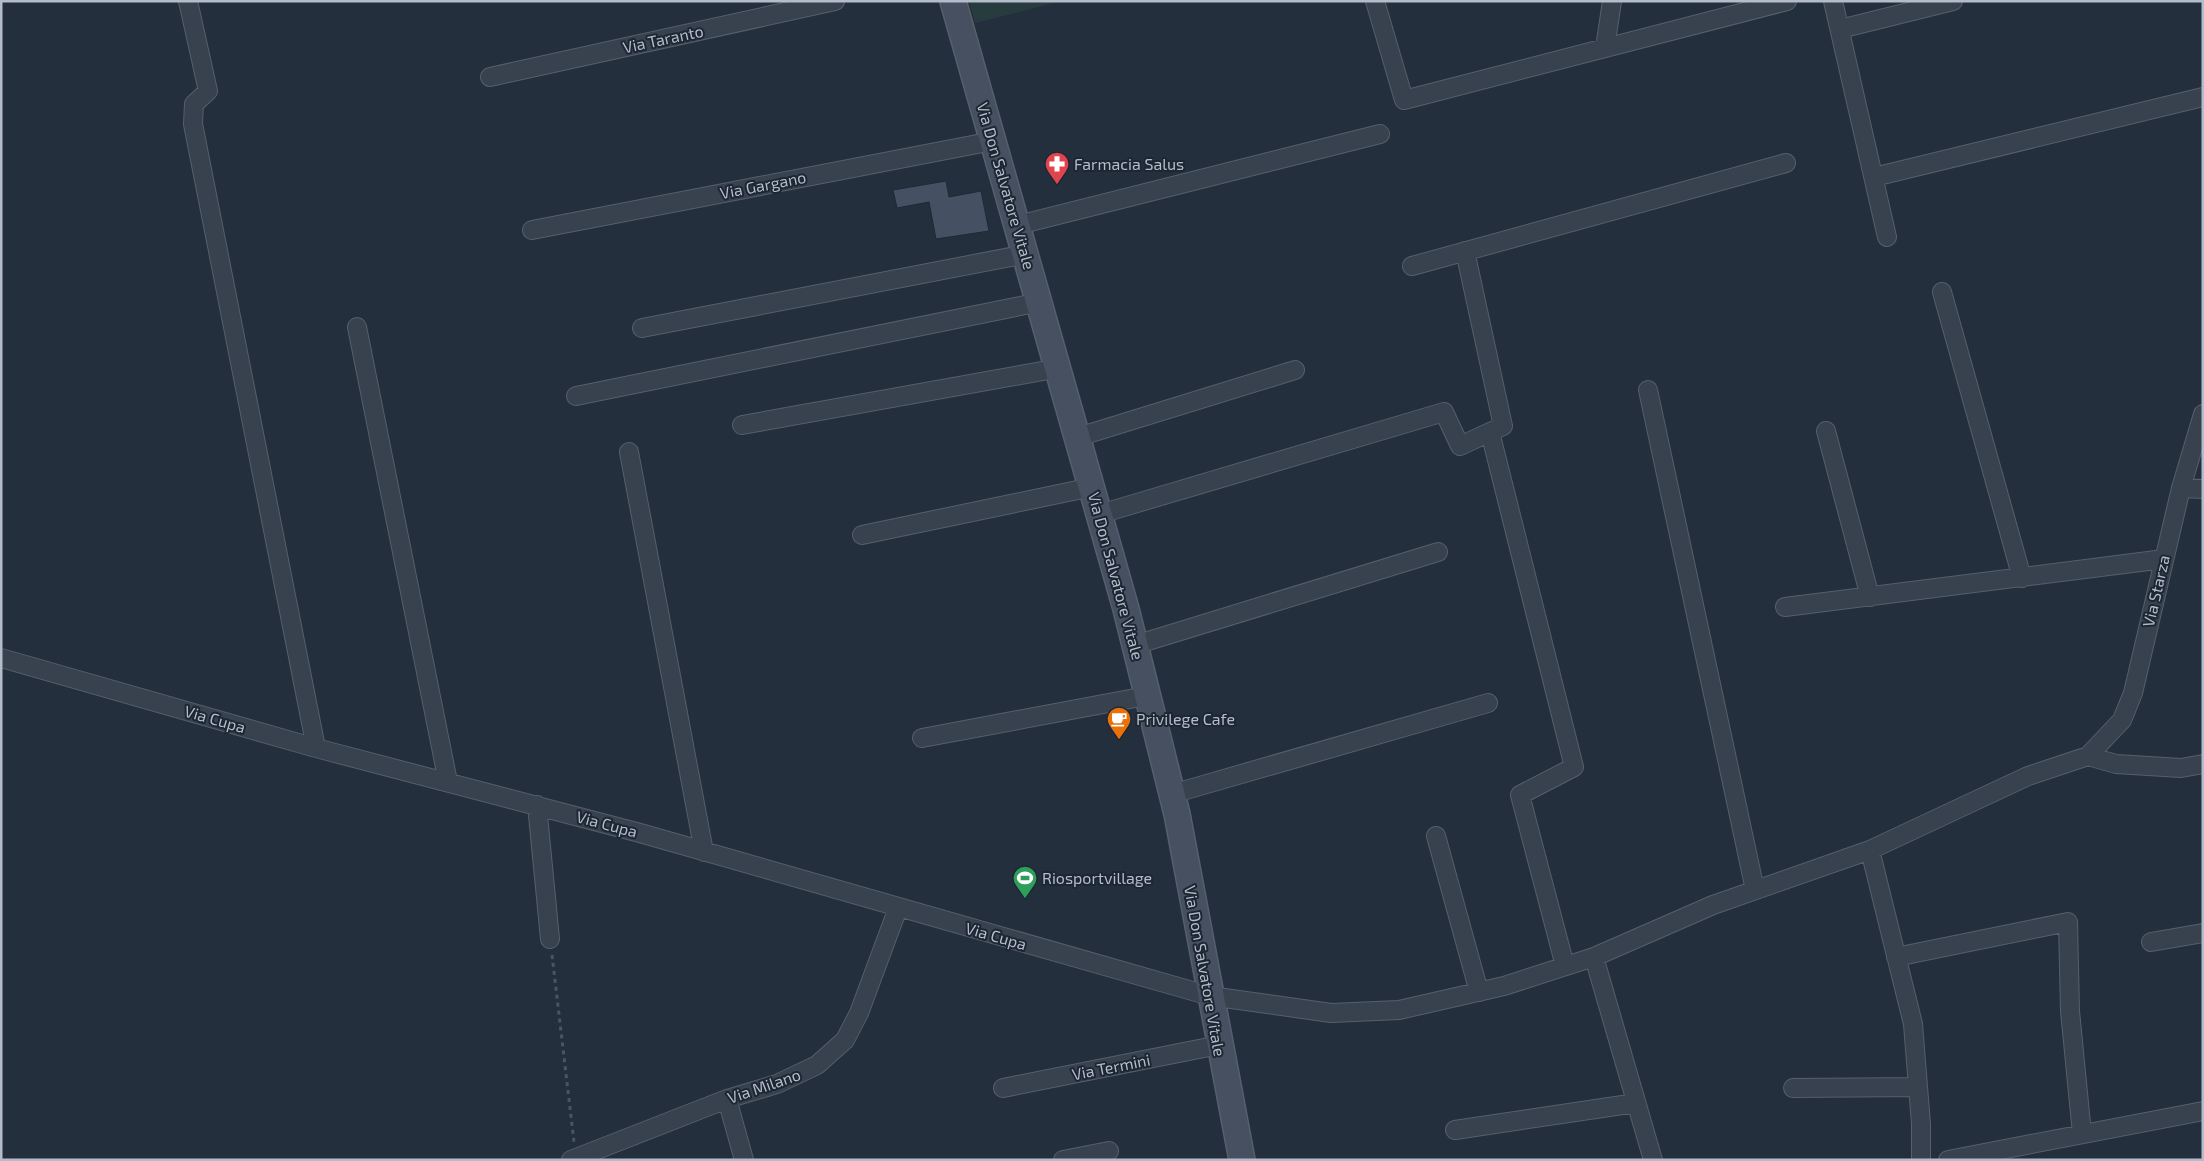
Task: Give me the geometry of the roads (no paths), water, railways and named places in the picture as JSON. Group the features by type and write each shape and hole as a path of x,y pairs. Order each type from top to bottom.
{"street":[{"path":"188,1 208,91 194,104 193,124 316,748"},
{"name":"Via Taranto","path":"490,77 835,1"},
{"name":"Via Don Salvatore Vitale","path":"952,1 1059,368 1135,645 1146,696 1172,794 1242,1160"},
{"path":"1375,1 1404,100 1787,1"},
{"path":"1605,48 1612,1"},
{"path":"1833,1 1887,238"},
{"path":"1840,30 1953,1"},
{"path":"1874,177 2203,97"},
{"path":"1018,225 1380,134"},
{"name":"Via Gargano","path":"532,230 993,141"},
{"path":"1412,266 1786,163"},
{"path":"1100,514 1444,412 1460,446 1504,426 1465,251"},
{"path":"642,328 1026,254"},
{"path":"1942,292 2022,578"},
{"path":"576,396 1040,302"},
{"path":"357,327 448,782"},
{"path":"742,425 1059,368"},
{"path":"1078,437 1295,370"},
{"path":"1648,390 1755,890"},
{"name":"Via Starza","path":"2088,756 2122,720 2133,693 2181,488 2203,414"},
{"path":"1826,431 1870,597"},
{"path":"1490,432 1574,768 1520,796 1565,966"},
{"path":"629,452 704,852"},
{"path":"862,535 1092,487"},
{"path":"2181,488 2203,489"},
{"path":"1135,645 1438,552"},
{"path":"1785,608 2164,559"},
{"name":"Via Cupa","path":"1,658 316,748 704,852 1210,996 1331,1012 1399,1010 1479,992 1594,957 1713,905 1870,850 2028,776 2088,756"},
{"path":"922,738 1146,696"},
{"path":"1172,794 1488,704"},
{"path":"2088,756 2116,764 2182,768 2203,764"},
{"path":"537,806 550,939"},
{"path":"1436,836 1479,992"},
{"path":"1870,850 1913,1024 1921,1160"},
{"name":"Via Milano","path":"574,1159 727,1099 796,1077 817,1065 846,1040 859,1013 898,908"},
{"path":"1896,957 2068,922 2070,1011 2082,1134"},
{"path":"2150,942 2203,933"},
{"path":"1594,957 1653,1160"},
{"name":"Via Termini","path":"1004,1088 1219,1045"},
{"path":"1793,1088 1918,1087"},
{"path":"727,1099 744,1160"},
{"path":"1455,1130 1636,1103"},
{"path":"1948,1160 2203,1111"},
{"path":"1063,1160 1109,1151"}],"place":[{"name":"Farmacia Salus","path":"1057,185"},
{"name":"Privilege Cafe","path":"1119,740"},
{"name":"Riosportvillage","path":"1025,899"}]}
